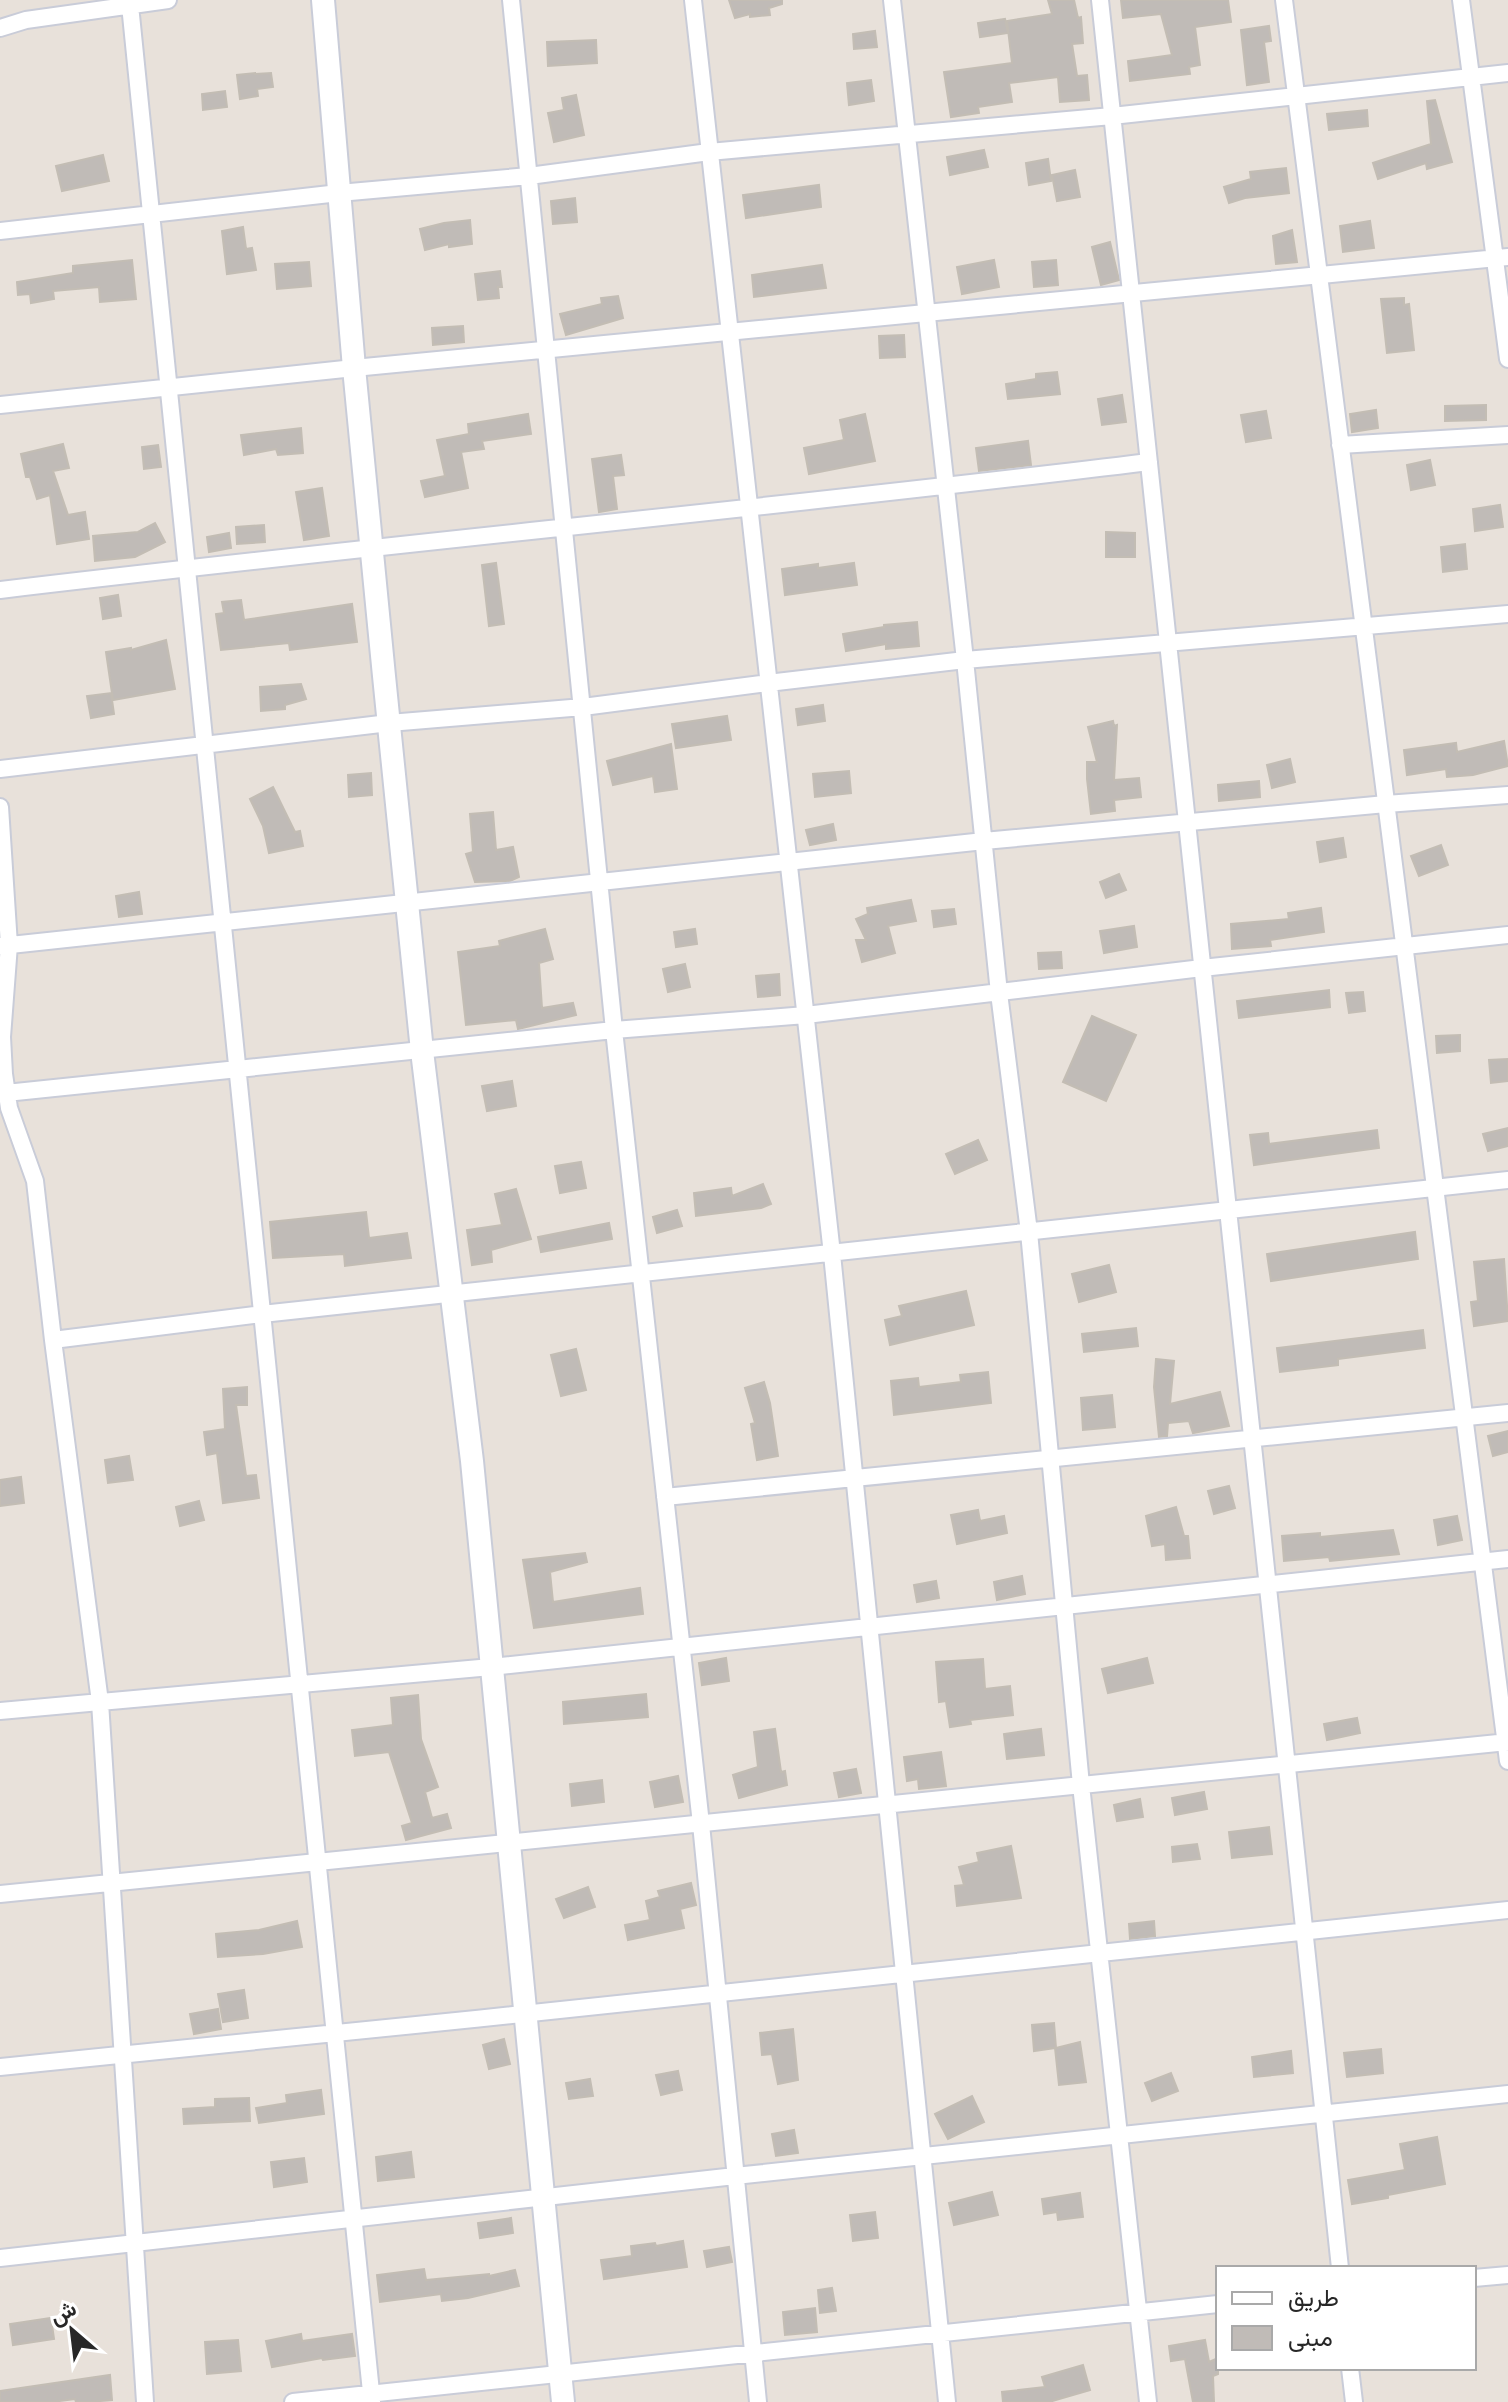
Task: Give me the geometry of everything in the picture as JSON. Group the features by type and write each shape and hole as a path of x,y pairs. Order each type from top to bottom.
{"main road":[{"path":"323,0 354,368 407,904 472,1461 563,2402"}],"street":[{"path":"0,28 26,20 168,0"},
{"path":"511,0 614,1030 701,1824 758,2402"},
{"path":"693,0 747,510 832,1254 947,2402"},
{"path":"892,0 999,993 1029,1232 1081,1785 1148,2402"},
{"path":"1100,0 1340,2266"},
{"path":"1284,0 1508,1761"},
{"path":"1461,0 1501,258 1508,359"},
{"path":"130,5 372,2398"},
{"path":"0,231 339,193 529,176 709,152 1112,116 1508,73"},
{"path":"0,405 1501,258"},
{"path":"1340,445 1508,435"},
{"path":"0,590 747,510 1149,462"},
{"path":"0,769 389,723 583,707 965,660 1508,614"},
{"path":"4,945 984,841 1508,795"},
{"path":"0,807 4,945 2,1037 6,1093 35,1181 100,1702 145,2402"},
{"path":"6,1093 614,1030 806,1015 1508,935"},
{"path":"53,1340 262,1314 1508,1180"},
{"path":"665,1497 1508,1413"},
{"path":"0,1711 491,1667 1508,1559"},
{"path":"0,1894 1507,1742"},
{"path":"0,2067 526,2015 717,1992 1508,1910"},
{"path":"0,2258 1508,2094"},
{"path":"1476,2278 1508,2275"},
{"path":"293,2402 372,2398 753,2352 1216,2304"},
{"path":"1350,2370 1354,2402"}],"building":[{"path":"729,0 782,0 782,4 769,8 770,15 750,17 750,14 735,18"},
{"path":"1048,0 1074,0 1078,18 1081,17 1083,43 1072,44 1077,76 1087,75 1089,100 1060,102 1058,77 1009,83 1012,102 978,107 979,113 951,117 944,72 1012,63 1007,21 1052,14"},
{"path":"1121,0 1228,0 1231,22 1195,27 1200,65 1189,67 1190,74 1130,81 1128,61 1172,55 1161,14 1123,18"},
{"path":"1005,19 1008,33 980,37 978,23"},
{"path":"1269,26 1271,41 1264,42 1269,82 1247,85 1241,30"},
{"path":"875,31 877,47 854,49 853,34"},
{"path":"596,40 597,63 548,66 547,42"},
{"path":"271,73 273,87 257,89 258,96 240,99 237,75"},
{"path":"871,80 874,101 849,105 847,83"},
{"path":"225,91 227,107 203,110 202,94"},
{"path":"576,95 584,135 554,142 548,113 564,110 562,98"},
{"path":"1435,100 1452,162 1427,169 1426,163 1378,179 1373,163 1431,144 1427,101"},
{"path":"1367,110 1368,126 1329,130 1327,114"},
{"path":"984,150 988,167 950,175 947,157"},
{"path":"103,155 109,181 62,191 56,166"},
{"path":"1048,159 1051,181 1029,185 1026,163"},
{"path":"1286,168 1289,193 1229,203 1224,187 1251,179 1250,172"},
{"path":"1075,170 1080,197 1057,201 1052,175"},
{"path":"819,185 821,207 746,218 743,195"},
{"path":"575,198 577,222 553,224 551,201"},
{"path":"470,220 472,244 449,247 449,244 425,250 420,229"},
{"path":"1370,221 1374,248 1343,252 1340,226"},
{"path":"243,227 246,249 252,248 256,270 227,274 222,231"},
{"path":"1292,230 1297,262 1276,264 1273,236"},
{"path":"1110,242 1119,280 1101,285 1092,247"},
{"path":"132,260 136,299 100,302 99,287 53,291 54,299 31,303 30,294 18,295 17,282 73,273 73,266"},
{"path":"994,260 999,287 962,294 957,267"},
{"path":"1056,260 1058,285 1034,287 1032,262"},
{"path":"309,262 311,286 277,289 275,264"},
{"path":"822,265 826,288 754,297 752,275"},
{"path":"500,271 502,287 498,287 499,298 478,300 475,274"},
{"path":"618,296 623,318 566,335 560,314 602,304 601,298"},
{"path":"1404,298 1404,305 1409,304 1414,350 1387,353 1381,299"},
{"path":"463,326 464,342 433,345 432,328"},
{"path":"904,335 905,357 880,358 879,336"},
{"path":"1057,372 1060,394 1008,399 1006,384 1036,379 1036,374"},
{"path":"1122,395 1126,422 1102,425 1098,399"},
{"path":"1486,405 1486,420 1445,421 1445,406"},
{"path":"1376,410 1378,428 1352,432 1350,414"},
{"path":"1266,411 1271,438 1246,442 1241,415"},
{"path":"528,414 531,434 482,441 484,449 461,452 468,488 425,497 421,481 445,476 437,440 469,434 468,424"},
{"path":"865,414 875,461 809,474 804,448 844,440 840,420"},
{"path":"301,428 303,453 278,455 276,449 244,455 241,435"},
{"path":"1028,441 1031,465 979,471 976,448"},
{"path":"63,444 69,468 53,471 68,515 85,512 89,539 57,544 50,495 37,499 30,477 26,477 21,454"},
{"path":"158,445 161,467 144,469 142,447"},
{"path":"621,455 624,475 613,476 617,509 599,512 592,459"},
{"path":"1430,460 1435,485 1411,490 1407,465"},
{"path":"322,488 329,536 304,540 296,492"},
{"path":"1500,505 1503,527 1475,531 1473,509"},
{"path":"155,523 165,542 135,557 95,561 93,536 138,532"},
{"path":"264,525 265,542 237,544 236,527"},
{"path":"1106,532 1135,533 1135,557 1106,557"},
{"path":"229,533 231,548 209,552 207,537"},
{"path":"1465,544 1467,569 1443,572 1441,547"},
{"path":"496,563 504,624 489,626 482,565"},
{"path":"854,563 857,585 785,595 782,569"},
{"path":"118,595 121,616 103,619 100,598"},
{"path":"241,600 244,620 352,604 357,642 290,650 289,643 221,650 216,614 224,613 222,602"},
{"path":"917,622 919,646 886,649 886,644 846,651 843,634"},
{"path":"166,640 175,689 113,700 106,652 131,650"},
{"path":"301,684 306,699 285,705 285,709 261,711 260,687"},
{"path":"111,693 114,714 91,718 87,696"},
{"path":"823,705 825,721 798,725 796,709"},
{"path":"727,716 731,740 676,748 672,724"},
{"path":"1113,721 1114,726 1117,725 1114,780 1139,778 1141,797 1114,800 1115,811 1091,814 1087,762 1097,762 1088,727"},
{"path":"1504,741 1508,766 1473,775 1447,777 1446,769 1407,775 1404,750 1456,743 1457,752"},
{"path":"671,744 677,789 655,792 653,776 613,785 607,761"},
{"path":"1290,759 1295,782 1272,788 1267,765"},
{"path":"849,771 851,793 815,797 813,774"},
{"path":"371,773 372,795 349,797 348,775"},
{"path":"1259,781 1260,797 1219,801 1218,785"},
{"path":"273,787 295,832 300,831 303,846 269,853 263,826 250,799"},
{"path":"493,812 496,850 513,847 519,877 510,881 475,882 466,854 473,852 470,814"},
{"path":"833,824 836,840 810,845 806,830"},
{"path":"1343,838 1346,857 1320,862 1317,842"},
{"path":"1441,845 1448,865 1419,876 1411,856"},
{"path":"1119,874 1126,890 1106,898 1100,882"},
{"path":"139,892 142,914 119,917 116,896"},
{"path":"911,900 916,921 888,926 895,953 862,962 856,940 866,940 856,919 868,914 867,908"},
{"path":"1321,908 1324,932 1270,940 1271,946 1232,949 1231,924 1289,919 1288,913"},
{"path":"954,909 956,924 934,927 932,911"},
{"path":"1134,926 1137,947 1104,953 1100,931"},
{"path":"545,929 553,959 539,963 542,1008 573,1003 576,1015 518,1029 516,1020 466,1025 458,952 500,946 499,941"},
{"path":"695,929 697,944 676,947 674,932"},
{"path":"1061,952 1062,968 1039,969 1038,953"},
{"path":"685,964 690,987 668,992 663,969"},
{"path":"779,974 780,995 758,997 756,976"},
{"path":"1329,990 1330,1007 1239,1018 1237,1001"},
{"path":"1363,992 1365,1011 1349,1013 1346,993"},
{"path":"1092,1016 1136,1035 1106,1101 1063,1082"},
{"path":"1460,1035 1460,1051 1437,1053 1436,1036"},
{"path":"1508,1059 1508,1081 1491,1083 1489,1060"},
{"path":"512,1081 516,1106 487,1111 482,1086"},
{"path":"1508,1128 1508,1146 1488,1151 1483,1134"},
{"path":"1377,1130 1379,1148 1254,1165 1250,1135 1268,1133 1269,1144"},
{"path":"978,1140 987,1160 955,1174 946,1154"},
{"path":"581,1162 586,1188 560,1193 555,1166"},
{"path":"763,1184 771,1204 696,1216 694,1193 731,1188 732,1196"},
{"path":"516,1189 531,1239 491,1250 492,1262 472,1265 467,1230 502,1225 495,1194"},
{"path":"677,1210 682,1226 657,1233 653,1217"},
{"path":"366,1212 369,1238 407,1233 411,1258 345,1266 344,1254 273,1258 270,1222"},
{"path":"609,1223 612,1239 541,1252 538,1237"},
{"path":"1415,1232 1418,1259 1271,1281 1267,1254"},
{"path":"1504,1259 1508,1321 1474,1326 1471,1302 1478,1301 1474,1262"},
{"path":"1109,1265 1116,1292 1079,1302 1072,1274"},
{"path":"966,1291 974,1325 890,1345 885,1320 902,1316 899,1306"},
{"path":"1136,1328 1138,1346 1084,1352 1082,1334"},
{"path":"1423,1330 1425,1348 1338,1359 1338,1365 1280,1372 1277,1348"},
{"path":"576,1349 586,1390 561,1396 551,1355"},
{"path":"1156,1359 1174,1361 1170,1404 1220,1392 1229,1426 1193,1433 1189,1421 1168,1423 1167,1436 1159,1437 1154,1387"},
{"path":"988,1372 991,1403 894,1415 891,1381 918,1378 919,1387 961,1382 960,1375"},
{"path":"764,1382 778,1456 757,1460 751,1424 755,1423 745,1388"},
{"path":"247,1387 247,1405 236,1405 246,1476 256,1475 259,1498 223,1503 217,1453 207,1455 204,1432 225,1429 223,1389"},
{"path":"1112,1395 1115,1427 1083,1430 1081,1398"},
{"path":"1508,1431 1508,1452 1493,1456 1488,1436"},
{"path":"129,1456 133,1480 108,1483 105,1460"},
{"path":"21,1477 24,1503 0,1506 0,1480"},
{"path":"1229,1486 1235,1508 1214,1514 1208,1491"},
{"path":"199,1501 204,1520 180,1526 176,1507"},
{"path":"1176,1507 1184,1536 1188,1536 1190,1558 1166,1560 1165,1544 1152,1546 1146,1516"},
{"path":"978,1510 980,1521 1004,1516 1007,1533 957,1544 951,1515"},
{"path":"1457,1516 1462,1540 1438,1545 1434,1520"},
{"path":"1393,1530 1399,1554 1330,1561 1329,1557 1284,1561 1282,1536 1320,1533 1320,1537"},
{"path":"585,1553 587,1562 550,1572 553,1602 640,1588 643,1614 534,1628 523,1560"},
{"path":"1022,1576 1025,1594 997,1600 994,1582"},
{"path":"936,1581 939,1598 917,1602 914,1585"},
{"path":"726,1658 729,1681 702,1685 699,1663"},
{"path":"1147,1658 1153,1683 1108,1693 1102,1669"},
{"path":"983,1659 985,1689 1010,1686 1013,1715 970,1720 971,1724 950,1727 946,1701 939,1702 936,1662"},
{"path":"646,1694 648,1717 564,1724 563,1702"},
{"path":"418,1695 421,1739 438,1787 425,1792 432,1818 447,1814 451,1828 406,1840 402,1826 412,1823 389,1752 355,1756 352,1730 393,1725 391,1698"},
{"path":"1357,1718 1360,1733 1327,1740 1324,1724"},
{"path":"775,1729 781,1772 785,1771 787,1785 739,1798 733,1775 758,1767 754,1732"},
{"path":"1041,1729 1044,1755 1007,1759 1004,1734"},
{"path":"941,1752 946,1786 919,1789 918,1779 907,1781 904,1757"},
{"path":"856,1769 861,1793 839,1797 834,1773"},
{"path":"678,1776 683,1802 655,1807 650,1782"},
{"path":"602,1780 604,1802 572,1806 570,1784"},
{"path":"1204,1792 1207,1809 1175,1815 1172,1798"},
{"path":"1140,1799 1143,1817 1117,1821 1114,1805"},
{"path":"1269,1827 1272,1854 1232,1858 1229,1832"},
{"path":"1197,1844 1200,1859 1173,1862 1172,1847"},
{"path":"1011,1846 1021,1898 957,1906 955,1886 964,1885 959,1867 979,1862 977,1853"},
{"path":"691,1883 696,1905 680,1909 684,1928 628,1940 625,1925 650,1920 646,1901 660,1897 658,1891"},
{"path":"588,1887 595,1907 564,1918 556,1899"},
{"path":"297,1921 302,1947 218,1957 216,1934 259,1930"},
{"path":"1154,1921 1155,1936 1130,1939 1129,1924"},
{"path":"244,1990 248,2018 223,2022 218,1994"},
{"path":"218,2009 221,2029 194,2034 190,2014"},
{"path":"1054,2023 1056,2048 1080,2042 1086,2082 1059,2085 1055,2048 1034,2051 1032,2025"},
{"path":"793,2029 798,2080 778,2084 772,2054 762,2055 760,2033"},
{"path":"504,2039 510,2064 489,2069 483,2045"},
{"path":"1381,2049 1383,2073 1347,2077 1344,2053"},
{"path":"1291,2051 1293,2073 1254,2077 1252,2057"},
{"path":"678,2071 682,2090 661,2095 656,2075"},
{"path":"1171,2073 1178,2091 1152,2101 1145,2083"},
{"path":"590,2079 593,2096 569,2099 566,2083"},
{"path":"321,2090 324,2114 259,2123 256,2108 287,2103 286,2095"},
{"path":"972,2096 984,2122 948,2139 935,2114"},
{"path":"249,2098 250,2121 184,2124 183,2109 215,2107 215,2099"},
{"path":"794,2130 798,2153 776,2156 772,2134"},
{"path":"1437,2137 1445,2184 1352,2204 1348,2180 1405,2170 1400,2144"},
{"path":"411,2152 414,2177 378,2181 376,2157"},
{"path":"304,2158 307,2182 274,2187 271,2162"},
{"path":"992,2192 998,2215 954,2225 949,2203"},
{"path":"1080,2193 1083,2217 1058,2220 1057,2212 1044,2214 1042,2199"},
{"path":"875,2212 878,2238 853,2241 850,2215"},
{"path":"511,2218 513,2233 480,2238 478,2223"},
{"path":"683,2241 687,2267 604,2279 601,2260 632,2256 631,2246"},
{"path":"729,2247 732,2262 707,2267 704,2251"},
{"path":"424,2269 426,2280 489,2276 515,2270 519,2286 442,2301 441,2294 380,2302 377,2275"},
{"path":"832,2288 836,2311 820,2313 818,2290"},
{"path":"815,2308 817,2332 785,2335 783,2312"},
{"path":"51,2318 54,2339 13,2345 10,2324"},
{"path":"301,2334 302,2341 352,2334 355,2356 272,2367 266,2341"},
{"path":"238,2340 241,2371 207,2374 205,2342"},
{"path":"1205,2340 1209,2362 1216,2359 1218,2370 1218,2374 1213,2376 1214,2402 1193,2402 1185,2359 1171,2361 1169,2346"},
{"path":"1083,2365 1090,2390 1049,2402 1003,2402 1002,2392 1045,2387 1042,2377"},
{"path":"110,2375 112,2400 0,2402 0,2391"}]}
